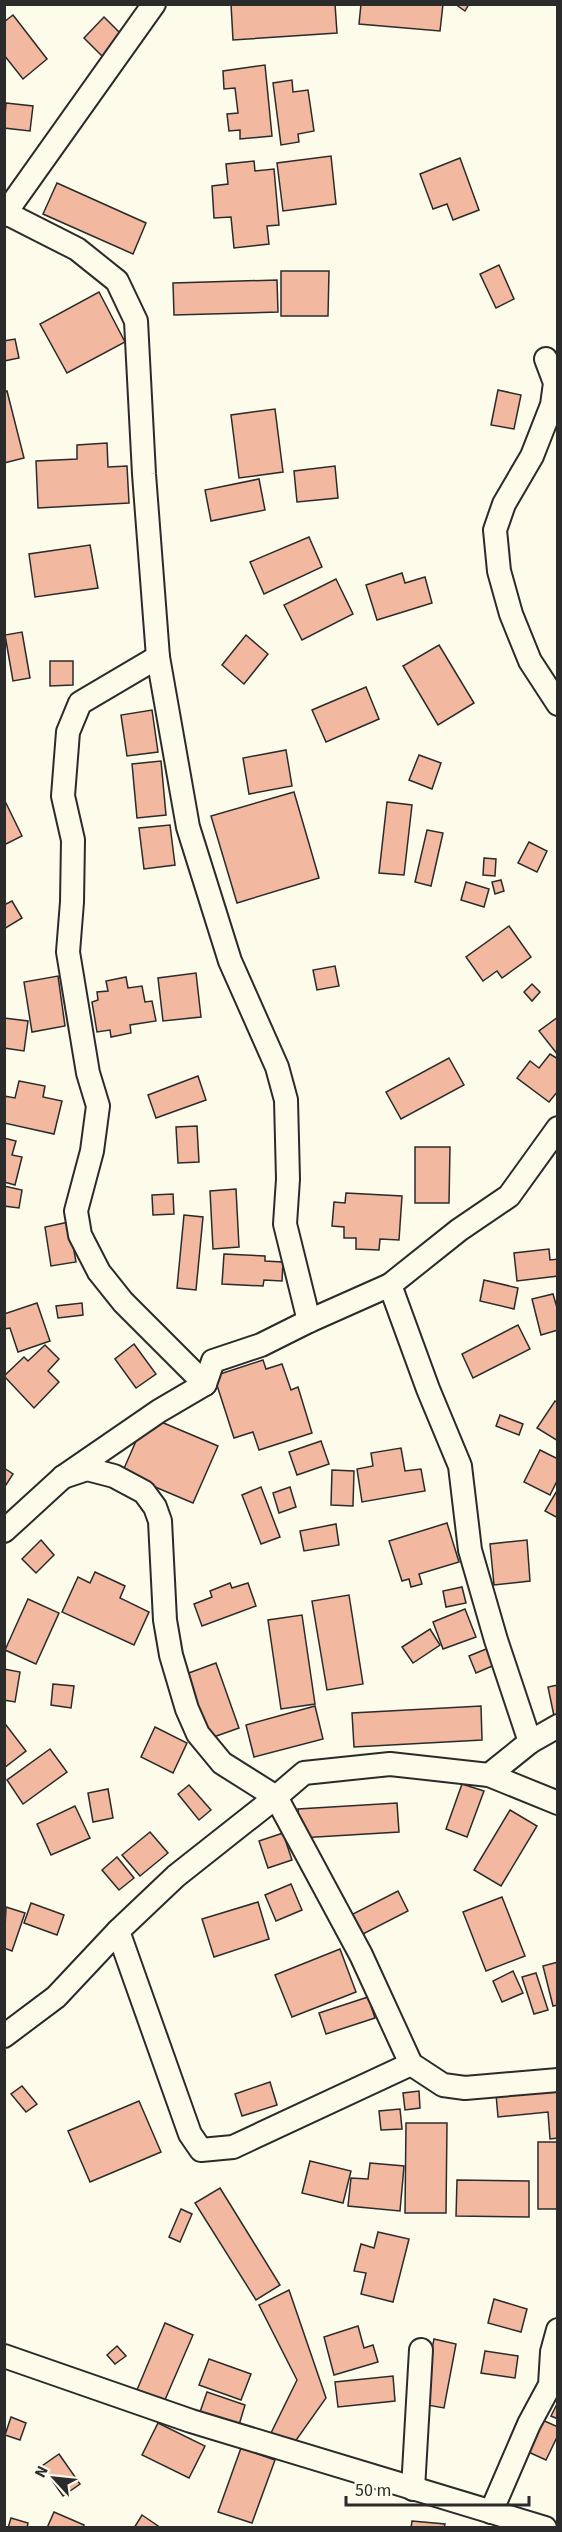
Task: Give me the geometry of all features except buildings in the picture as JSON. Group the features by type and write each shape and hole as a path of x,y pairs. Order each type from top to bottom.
{"street":[{"path":"154,4 5,214 77,249 117,281 136,321 144,474 158,657 188,827 230,961 277,1067 286,1100 288,1179 285,1224 309,1321"},
{"path":"546,359 555,383 552,405 532,456 504,504 495,530 499,571 511,614 530,661 558,704"},
{"path":"158,657 80,703 68,732 63,796 73,840 68,952 88,1073 98,1106 92,1150 76,1211 80,1235 99,1272 123,1302 205,1384"},
{"path":"4,1532 63,1477 159,1411 205,1384 213,1361 261,1345 390,1285 459,1230 509,1196 558,1128"},
{"path":"390,1285 428,1389 460,1466 470,1550 496,1640 530,1742"},
{"path":"63,1477 87,1469 114,1476 144,1492 155,1507 160,1521 165,1620 171,1655 187,1709 198,1734 222,1763 276,1797 361,1955 411,2064 443,2085 465,2088 558,2080"},
{"path":"489,1775 530,1742 558,1726"},
{"path":"4,2036 56,1997 118,1930 176,1876 304,1773 390,1764 489,1775 558,1803"},
{"path":"118,1930 190,2134 201,2150 233,2147 411,2064"},
{"path":"491,2512 529,2424 550,2385 552,2352 558,2330"},
{"path":"413,2488 421,2350"},
{"path":"4,2356 191,2421 545,2528"}]}
